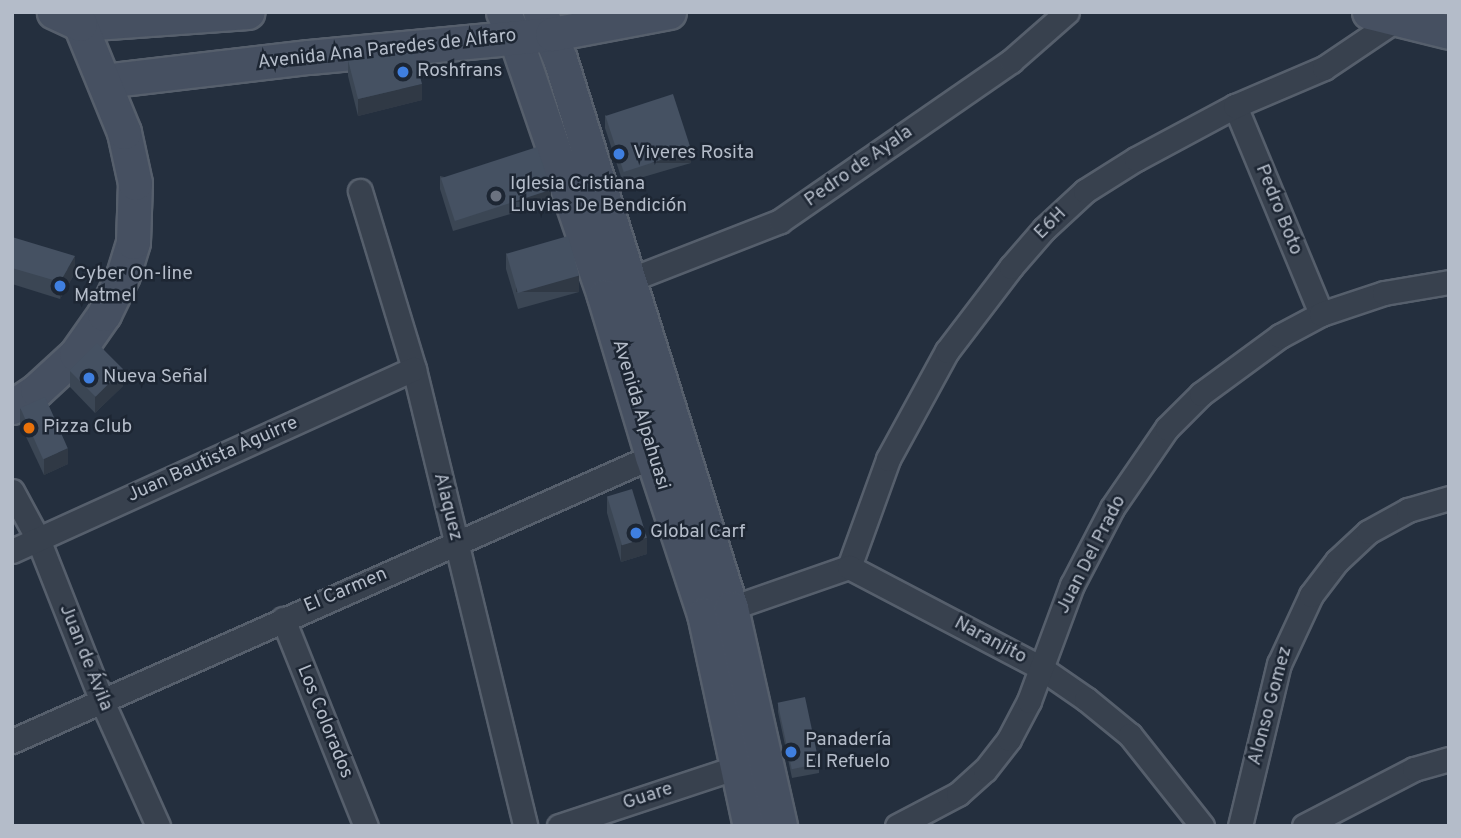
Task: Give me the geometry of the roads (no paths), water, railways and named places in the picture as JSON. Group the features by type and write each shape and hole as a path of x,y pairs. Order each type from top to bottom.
{"main road":[{"path":"12,407 37,390 76,354 104,314 123,275 133,242 135,183 124,132 104,81 67,18 248,12"},
{"name":"Avenida Ana Paredes de Alfaro","path":"104,81 309,57 509,25 669,12"},
{"path":"1382,17 1449,32"},
{"name":"Avenida Alpahuasi","path":"546,23 629,280 750,826"},
{"name":"Avenida Alpahuasi","path":"509,25 604,296 731,608 780,826"}],"street":[{"name":"Pedro de Ayala","path":"629,280 758,232 789,215 1011,61 1067,12"},
{"name":"E6H","path":"849,567 888,459 947,351 1011,267 1085,191 1136,159 1236,106 1324,68 1382,17"},
{"name":"Pedro Boto","path":"1236,106 1321,314"},
{"name":"Alaquez","path":"360,191 414,369 526,826"},
{"name":"Juan Del Prado","path":"897,826 958,794 985,770 1021,720 1072,585 1112,508 1167,428 1201,394 1280,336 1321,314 1384,293 1449,282"},
{"name":"Juan Bautista Aguirre","path":"12,551 414,369"},
{"name":"El Carmen","path":"12,741 101,699 666,450"},
{"name":"Juan de Ávila","path":"12,491 38,540 101,699 158,826"},
{"name":"Alonso Gomez","path":"1240,826 1279,664 1311,595 1337,561 1368,532 1408,510 1449,498"},
{"path":"731,608 849,567"},
{"name":"Naranjito","path":"849,567 1041,668 1130,735 1202,826"},
{"name":"Los Colorados","path":"282,619 366,826"},
{"path":"1304,826 1414,769 1449,759"},
{"name":"Guare","path":"559,826 737,767"}],"place":[{"name":"Roshfrans","path":"403,72"},
{"name":"Viveres Rosita","path":"619,154"},
{"name":"Iglesia Cristiana Lluvias De Bendición","path":"496,196"},
{"name":"Cyber On-line Matmel","path":"60,286"},
{"name":"Nueva Señal","path":"89,378"},
{"name":"Pizza Club","path":"29,428"},
{"name":"Global Carf","path":"636,533"},
{"name":"Panadería El Refuelo","path":"791,752"}]}
